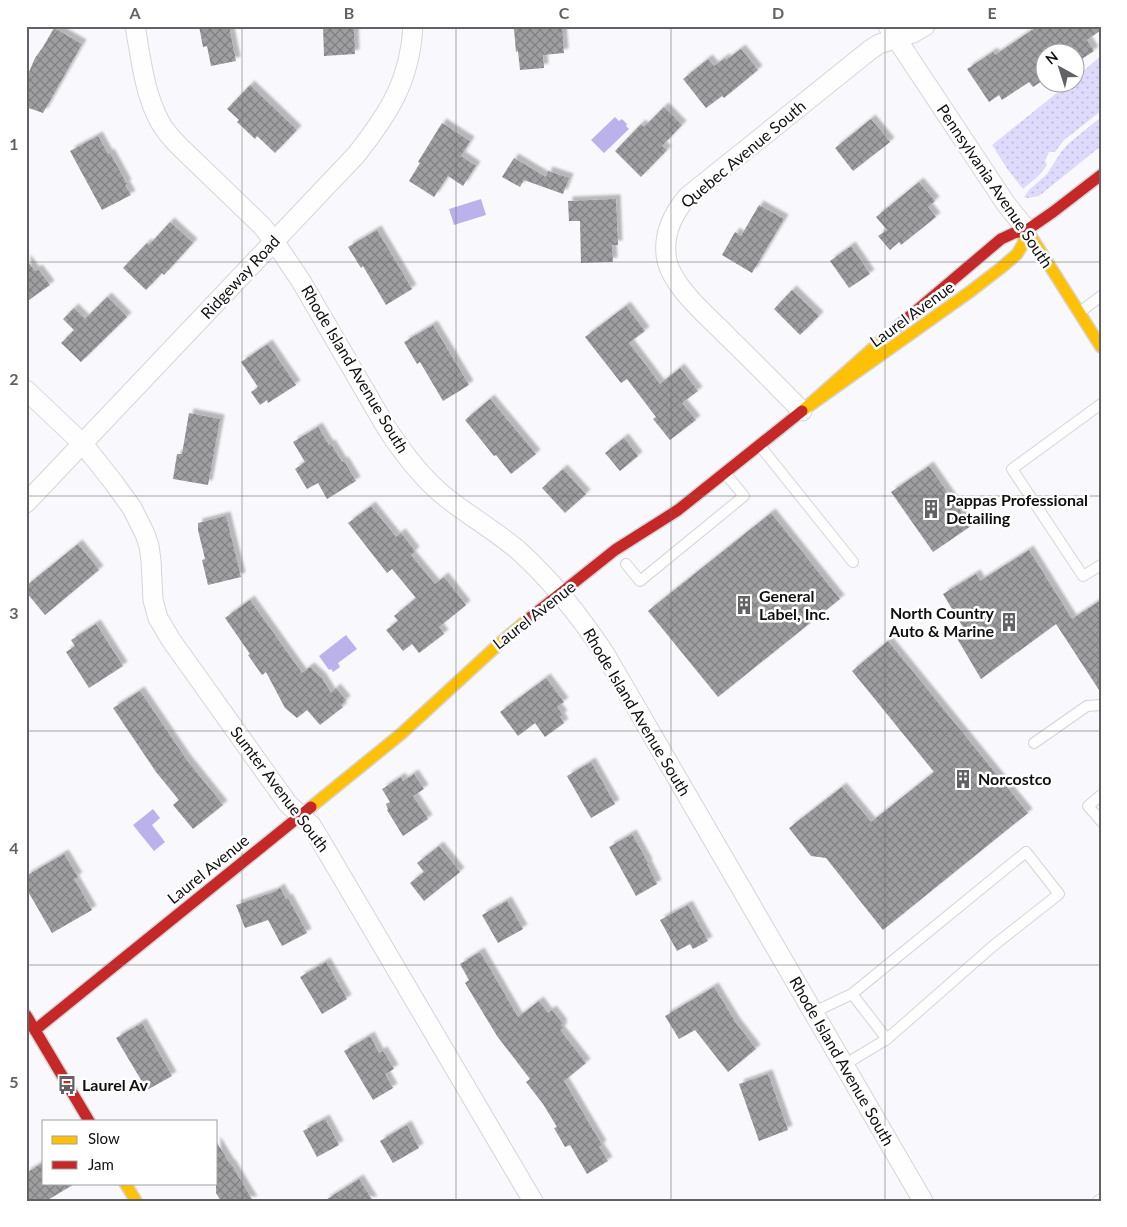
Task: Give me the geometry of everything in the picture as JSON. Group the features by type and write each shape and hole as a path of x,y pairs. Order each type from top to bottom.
{"street":[{"name":"Rhode Island Avenue South","path":"135,26 150,100 161,124 168,134 262,226 274,241 306,289 386,427 411,462 447,498 519,551 569,603 587,627 923,1201"},
{"name":"Ridgeway Road","path":"26,503 356,155 384,118 403,80 410,59 413,26"},
{"name":"Quebec Avenue South","path":"802,411 692,300 679,284 670,270 667,260 668,230 676,212 687,197 870,50 892,33 925,26"},
{"name":"Pennsylvania Avenue South","path":"892,33 1001,198 1028,230 1101,347"},
{"name":"Laurel Avenue","path":"35,1030 401,734 500,643 569,603 615,550 678,510 760,445 1001,239 1014,233 1028,230 1101,175"},
{"name":"Laurel Avenue","path":"802,411 963,297 1002,267 1017,254 1024,244 1028,230"},
{"name":"Sumter Avenue South","path":"26,390 83,444 132,508 145,534 151,560 154,600 158,618 176,648 288,804 311,825 533,1201"},
{"name":"Laurel Avenue","path":"645,544 678,510"},
{"name":"Laurel Avenue","path":"401,734 469,687"},
{"path":"26,1015 88,1120"},
{"path":"126,1184 136,1201"}],"lane":[{"path":"1079,313 1101,296"},
{"path":"1101,404 1012,469 1083,576 1101,565"},
{"path":"760,445 853,562"},
{"path":"625,563 640,581 744,496 725,473"},
{"path":"1034,742 1087,706 1101,705"},
{"path":"1101,795 1088,806 1101,821"},
{"path":"814,1012 852,994 1026,852 1060,894 993,946 887,1039 844,1065"},
{"path":"852,994 887,1039"}],"shaded area":[{"path":"1101,56 1101,111 1063,141 1055,152 1049,152 1045,161 1047,165 1045,169 1023,189 992,145 1058,92 1084,92 1084,70"},
{"path":"615,117 619,121 622,119 629,129 604,153 591,140"},
{"path":"1101,117 1101,146 1039,196 1024,197 1047,174 1068,144"},
{"path":"481,199 486,215 454,225 449,209"},
{"path":"346,635 357,649 338,663 340,667 333,672 331,669 329,670 319,656"},
{"path":"153,809 160,818 152,825 165,842 154,851 133,825"}],"building":[{"path":"199,26 229,26 236,61 211,66 207,46 203,47"},
{"path":"323,26 354,26 355,54 324,56"},
{"path":"528,26 562,26 564,53 543,55 544,68 520,70 514,29 528,28"},
{"path":"1038,26 1101,26 1101,30 1087,40 1094,51 1084,58 1084,42 1034,42 1034,86 1029,82 1002,100 999,95 989,102 967,69 993,52 995,55"},
{"path":"54,28 82,44 43,113 26,107 26,79 35,58"},
{"path":"741,49 758,70 724,98 722,96 706,108 683,79 708,59 714,66"},
{"path":"250,85 297,130 275,153 257,136 255,139 237,122 239,120 227,109"},
{"path":"664,107 682,125 662,146 667,150 641,177 615,151 641,124 644,127"},
{"path":"871,119 890,142 853,171 835,148"},
{"path":"442,123 470,141 461,156 476,166 463,186 448,176 434,197 409,181 420,163 418,162"},
{"path":"98,136 108,154 110,153 131,195 102,210 70,151"},
{"path":"514,158 546,177 548,171 569,178 563,194 524,180 520,187 502,177"},
{"path":"919,182 935,201 928,207 936,217 901,245 899,242 890,250 878,236 887,230 876,217"},
{"path":"616,199 618,245 612,245 613,262 581,263 580,221 569,221 568,201"},
{"path":"759,205 784,219 752,273 722,255 735,232 741,236"},
{"path":"170,222 193,243 164,275 162,273 146,290 123,268 147,243 149,245"},
{"path":"377,230 412,289 386,305 363,266 361,268 348,247"},
{"path":"851,246 870,274 849,288 830,261"},
{"path":"26,259 35,271 38,269 50,285 26,302"},
{"path":"792,290 819,316 800,335 774,309"},
{"path":"107,297 127,317 81,362 61,343 74,330 63,319 74,308 85,319"},
{"path":"626,306 645,331 629,343 660,384 680,368 698,391 682,403 696,420 670,440 653,419 656,417 627,379 621,383 585,337"},
{"path":"433,325 469,385 443,401 420,362 417,364 404,342"},
{"path":"268,344 296,385 268,403 267,400 260,405 251,392 258,387 241,362"},
{"path":"490,399 536,454 511,474 465,420"},
{"path":"189,413 220,419 208,485 173,479 177,454 182,454"},
{"path":"318,427 342,462 344,461 356,481 327,499 318,483 307,489 295,469 305,462 293,442"},
{"path":"624,438 638,456 620,471 605,453"},
{"name":"Pappas Professional Detailing","path":"929,466 971,526 933,552 891,492"},
{"path":"563,469 586,494 565,513 542,488"},
{"path":"371,506 396,537 401,533 415,551 411,555 435,584 444,577 466,605 439,627 444,634 419,653 412,644 403,651 386,630 398,621 394,616 416,598 392,569 387,573 348,523"},
{"name":"General Label, Inc.","path":"771,513 840,599 718,697 648,611"},
{"path":"226,516 241,577 208,585 202,560 205,559 198,523"},
{"path":"78,544 99,570 45,615 26,592 26,586"},
{"name":"North Country Auto & Marine","path":"1029,550 1072,619 1101,600 1101,693 1056,624 981,679 955,635 964,629 943,594 976,574 980,581"},
{"path":"250,600 302,673 310,667 322,678 331,693 336,688 346,700 341,705 343,707 320,725 307,710 297,718 285,708 266,672 262,675 225,618"},
{"path":"96,624 123,666 89,688 66,652 75,646 71,640"},
{"name":"Norcostco","path":"888,641 1028,813 883,930 826,858 811,856 789,828 842,787 871,822 934,772 852,671"},
{"path":"546,678 564,702 557,707 563,715 560,717 564,723 545,737 535,723 518,736 500,712"},
{"path":"140,691 186,759 223,805 193,829 173,805 179,800 156,772 113,708"},
{"path":"591,762 615,804 591,818 567,776"},
{"path":"414,774 424,789 413,796 428,819 403,836 387,810 386,804 390,802 382,789 401,777 403,781"},
{"path":"632,834 657,884 636,896 609,847"},
{"path":"439,846 460,872 424,901 410,883 424,872 417,863"},
{"path":"64,854 78,877 74,879 92,910 52,933 26,888 26,876"},
{"path":"280,888 286,899 288,898 307,933 282,946 268,920 245,928 236,905 274,892"},
{"path":"507,901 523,929 498,943 482,915"},
{"path":"688,905 708,941 693,949 690,944 677,951 660,920"},
{"path":"480,952 518,1017 539,1001 548,1013 552,1010 563,1024 560,1030 586,1063 564,1081 602,1145 599,1147 608,1161 587,1174 570,1145 565,1147 554,1128 557,1127 543,1104 526,1082 530,1079 497,1036 465,983 469,980 460,964"},
{"path":"326,962 347,999 322,1014 300,977"},
{"path":"714,987 736,1023 756,1049 728,1072 695,1030 679,1039 665,1016"},
{"path":"142,1023 172,1076 147,1090 116,1038"},
{"path":"370,1036 379,1053 383,1051 394,1069 385,1074 393,1088 373,1100 344,1051"},
{"path":"768,1074 788,1130 759,1141 739,1084"},
{"path":"325,1119 339,1145 317,1157 303,1131"},
{"path":"407,1125 419,1148 393,1163 380,1141"},
{"path":"218,1144 253,1201 221,1201 216,1193 216,1184 218,1184"},
{"path":"42,1163 42,1184 74,1184 46,1201 26,1201 26,1173"},
{"path":"359,1179 373,1201 324,1201"}],"traffic: slow":[{"path":"890,333 802,411 1002,267 1017,254 1023,244 1027,230"},
{"path":"1027,230 1101,347"},
{"path":"311,807 401,734 527,620"},
{"path":"126,1184 136,1201"}],"traffic: jam":[{"path":"890,333 1001,239 1027,230 1101,175"},
{"path":"527,620 615,550 678,510 802,411"},
{"path":"35,1030 311,807"},
{"path":"26,1015 88,1120"}],"place":[{"name":"Pappas Professional Detailing","path":"931,509"},
{"name":"General Label, Inc.","path":"744,605"},
{"name":"North Country Auto & Marine","path":"1009,622"},
{"name":"Norcostco","path":"963,779"},
{"name":"Laurel Av","path":"67,1085"}]}
